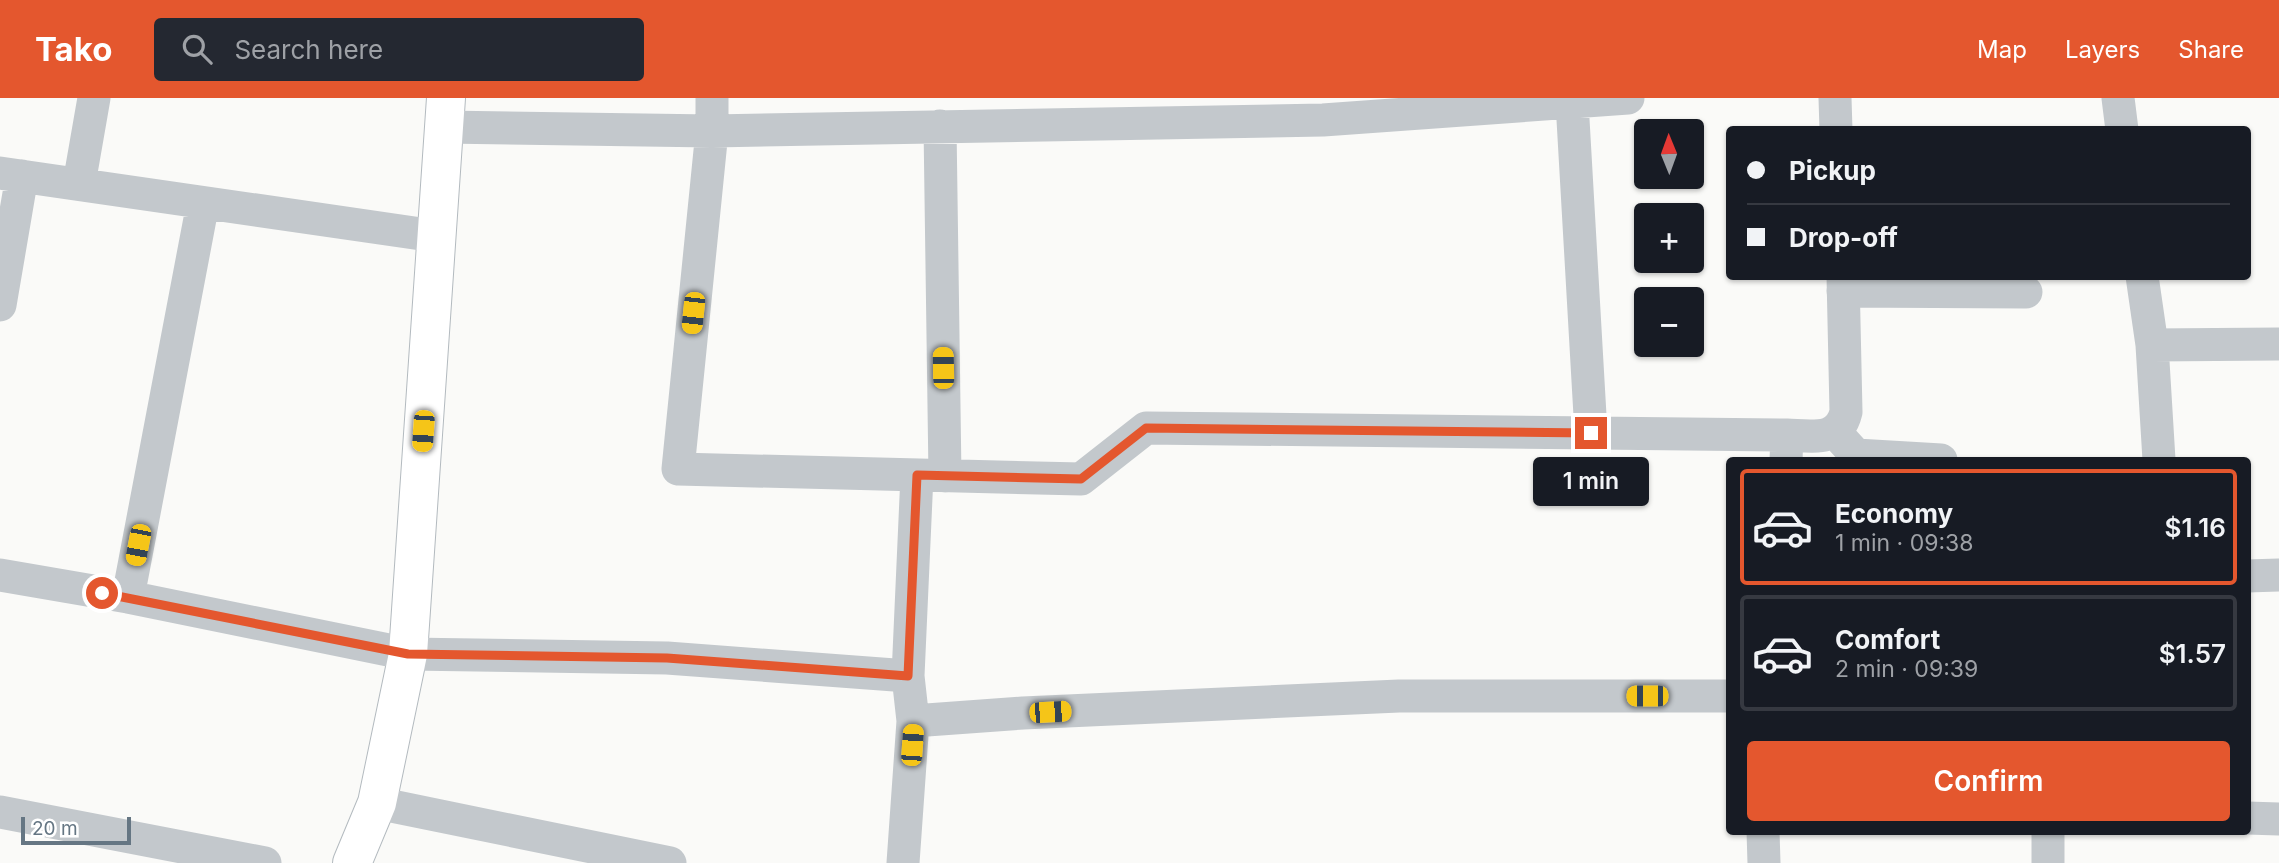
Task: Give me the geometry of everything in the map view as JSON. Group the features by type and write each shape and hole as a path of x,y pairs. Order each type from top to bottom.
{"street":[{"path":"79,184 94,98"},
{"path":"712,98 712,131 678,469 1081,479 1146,428 1591,433 1787,448 1835,432 1843,424 1846,412 1843,284 2026,292"},
{"path":"352,863 377,803 408,654 444,112 712,131 940,126 1628,98"},
{"path":"1835,98 1836,126"},
{"path":"2118,98 2122,126"},
{"path":"1572,102 1591,433"},
{"path":"902,863 913,721 908,676 931,475 940,126"},
{"path":"0,305 11,174 435,236"},
{"path":"128,597 204,202"},
{"path":"2143,280 2152,345 2160,457"},
{"path":"2152,345 2279,344"},
{"path":"1835,432 1856,455 1890,457"},
{"path":"0,575 128,597 408,654 667,658 908,676"},
{"path":"2251,576 2279,575"},
{"path":"913,721 1023,713 1399,696 1726,696"},
{"path":"377,803 670,863"},
{"path":"0,812 265,863"},
{"path":"2251,818 2279,819"},
{"path":"1763,835 1764,863"},
{"path":"2048,835 2048,863"}],"route":[{"path":"102,593 408,654 667,658 908,676 917,475 1081,479 1146,428 1591,433"}]}
